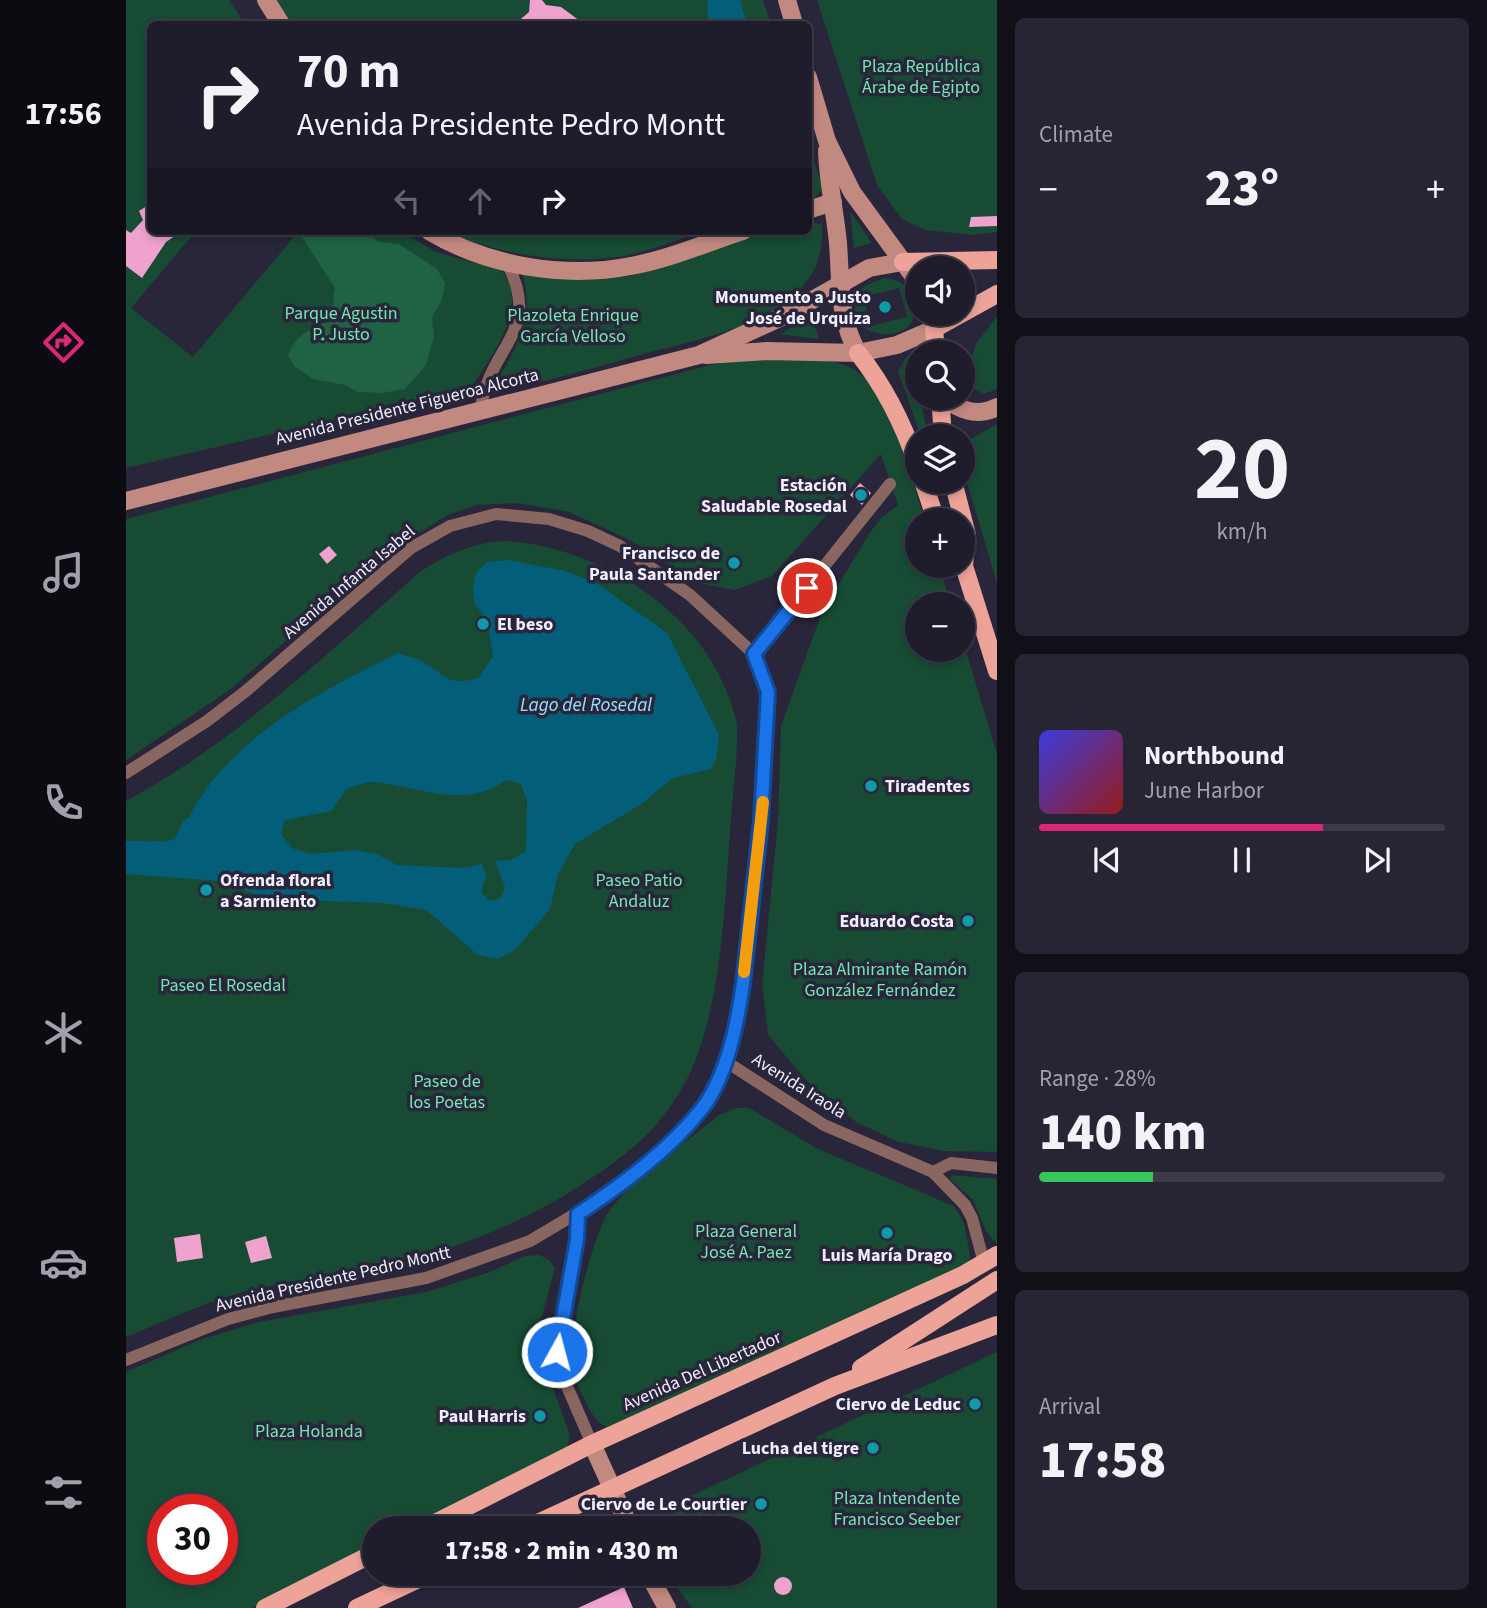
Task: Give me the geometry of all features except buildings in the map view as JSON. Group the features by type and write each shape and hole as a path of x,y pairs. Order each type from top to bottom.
{"main road":[{"path":"266,0 279,21"},
{"path":"787,0 793,21"},
{"path":"812,90 827,141 852,192 904,262"},
{"path":"827,141 844,321 858,353 879,378 905,434"},
{"path":"812,209 833,202"},
{"path":"437,235 468,251 507,263 598,271 645,263 731,235"},
{"name":"Avenida Presidente Figueroa Alcorta","path":"699,355 786,315 869,268 904,262 997,260"},
{"name":"Avenida Presidente Figueroa Alcorta","path":"975,303 997,294"},
{"name":"Avenida Presidente Figueroa Alcorta","path":"126,501 481,408 699,355 767,351 858,353 898,345 925,326"},
{"path":"964,410 988,411 997,407"},
{"path":"967,578 997,671"},
{"name":"Avenida Del Libertador","path":"449,1516 592,1444 990,1259"},
{"path":"835,1386 997,1280"},
{"path":"552,1516 835,1386 997,1325"},
{"path":"592,1444 625,1516"},
{"path":"265,1608 362,1559"},
{"path":"363,1607 405,1586"},
{"path":"655,1586 667,1608"}],"street":[{"path":"481,408 484,389 520,313 519,285 507,263"},
{"path":"754,654 890,484"},
{"name":"Avenida Infanta Isabel","path":"126,773 207,721 246,691 411,548 450,526 487,516 521,514 549,519 588,531 620,546 690,595 754,654"},
{"name":"Avenida Iraola","path":"754,654 768,692 765,775 743,984 738,1017 725,1061 824,1125 933,1172 965,1205 990,1259"},
{"name":"Avenida Presidente Pedro Montt","path":"126,1360 228,1319 273,1307 426,1278 470,1265 533,1240 578,1214 627,1179 667,1144 704,1105 725,1061"},
{"path":"933,1172 951,1163 997,1168"},
{"path":"578,1214 575,1252 557,1352 563,1377 592,1444"}],"green space":[{"name":"Parque Agustin P. Justo","path":"126,0 229,0 243,21 147,21 147,235 193,235 131,308 193,357 296,235 407,235 436,252 501,270 509,284 512,299 510,314 498,346 471,388 126,468"},
{"path":"274,0 763,0 770,21 287,21"},
{"name":"Plaza República Árabe de Egipto","path":"817,0 997,0 997,232 973,235 925,230 902,219 877,185"},
{"path":"812,155 823,188 812,199"},
{"path":"850,211 872,243 854,248"},
{"name":"Plazoleta Enrique García Velloso","path":"812,222 822,225 820,253 810,277 797,292 763,316 702,339 489,394 520,336 526,306 522,273 595,278 631,276 759,235 812,235"},
{"path":"369,235 379,242 399,244 437,269 445,283 442,300 432,317 434,336 426,365 405,389 382,393 357,392 345,385 313,379 294,366 288,355 293,345 331,315 335,288 302,237"},
{"path":"452,235 694,235 628,255 595,259 528,255"},
{"path":"884,278 896,281 905,286 905,310 899,288 863,297 871,326 905,318 905,326 909,326 897,333 882,334 868,330 858,320 855,306 864,286"},
{"path":"812,316 819,339 780,334"},
{"path":"997,317 997,389 984,394 975,390 977,342"},
{"name":"Plaza Almirante Ramón González Fernández","path":"776,357 817,359 847,366 869,382 880,398 891,417 905,454 905,494 917,494 921,508 905,508 905,578 943,578 947,592 905,592 905,662 969,662 997,754 997,1152 944,1151 899,1142 856,1122 808,1082 768,1035 762,985 778,821 781,726 822,612 869,534 882,517 898,505 881,454 772,576 735,590 693,582 632,541 569,512 517,503 476,505 448,515 386,553 231,689 126,760 126,519 714,364"},
{"path":"905,359 905,391 898,372"},
{"path":"912,410 923,410 926,424 917,424"},
{"path":"997,424 997,583 970,494 975,494 975,437"},
{"path":"508,541 542,546 576,556 609,570 640,588 668,610 693,635 713,664 731,702 737,727 737,750 721,947 710,1012 691,1071 665,1113 631,1149 569,1193 503,1227 396,1264 359,1273 239,1293 126,1337 126,801 166,778 242,724 315,665 420,572 462,550"},
{"name":"Plaza General José A. Paez","path":"737,1108 749,1108 818,1149 954,1206 964,1222 971,1262 607,1427 597,1420 589,1408 575,1378 572,1360 576,1316 595,1243 610,1210 632,1185 719,1115"},
{"path":"951,1175 997,1179 997,1244 986,1231 973,1200 950,1179"},
{"name":"Plaza Holanda","path":"539,1255 549,1260 555,1268 539,1327 539,1350 570,1435 567,1448 560,1455 438,1516 362,1516 362,1554 252,1608 126,1608 126,1372 202,1339 259,1322 426,1292 490,1272 525,1256"},
{"name":"Plaza Intendente Francisco Seeber","path":"997,1352 997,1608 692,1608 676,1586 761,1586 761,1516 672,1516 691,1496"}],"water":[{"path":"707,0 740,0 746,21 708,21"},
{"name":"Lago del Rosedal","path":"508,560 566,571 599,585 667,633 719,735 716,760 710,769 671,779 643,803 575,844 558,874 550,909 516,949 498,959 478,955 426,910 383,903 298,900 255,894 221,881 126,874 126,841 158,842 175,839 183,821 189,817 228,763 280,720 338,684 398,653 416,658 455,681 478,678 493,657 488,623 474,602 473,588 476,573 487,562","holes":["506,780 521,784 527,801 526,851 511,860 495,861 505,887 501,896 495,900 488,900 481,892 486,875 482,864 463,868 397,865 377,854 356,850 310,854 292,848 281,834 285,820 332,811 346,789 366,783 390,784 457,795 474,794"]}],"slow traffic":[{"path":"744,972 763,802"}],"place":[{"name":"Monumento a Justo José de Urquiza","path":"885,307"},
{"name":"Estación Saludable Rosedal","path":"861,495"},
{"name":"Francisco de Paula Santander","path":"734,563"},
{"name":"El beso","path":"483,624"},
{"name":"Tiradentes","path":"871,786"},
{"name":"Ofrenda floral a Sarmiento","path":"206,890"},
{"name":"Eduardo Costa","path":"968,921"},
{"name":"Luis María Drago","path":"887,1233"},
{"name":"Ciervo de Leduc","path":"975,1404"},
{"name":"Paul Harris","path":"540,1416"},
{"name":"Lucha del tigre","path":"873,1448"},
{"name":"Ciervo de Le Courtier","path":"761,1504"}],"route":[{"path":"557,1352 573,1266 578,1214 627,1179 667,1144 704,1105 725,1061 738,1017 743,984 765,775 768,692 754,654 807,588"}],"park label":[{"name":"Paseo Patio Andaluz","path":"639,890"},
{"name":"Paseo El Rosedal","path":"223,985"},
{"name":"Paseo de los Poetas","path":"447,1091"}]}
